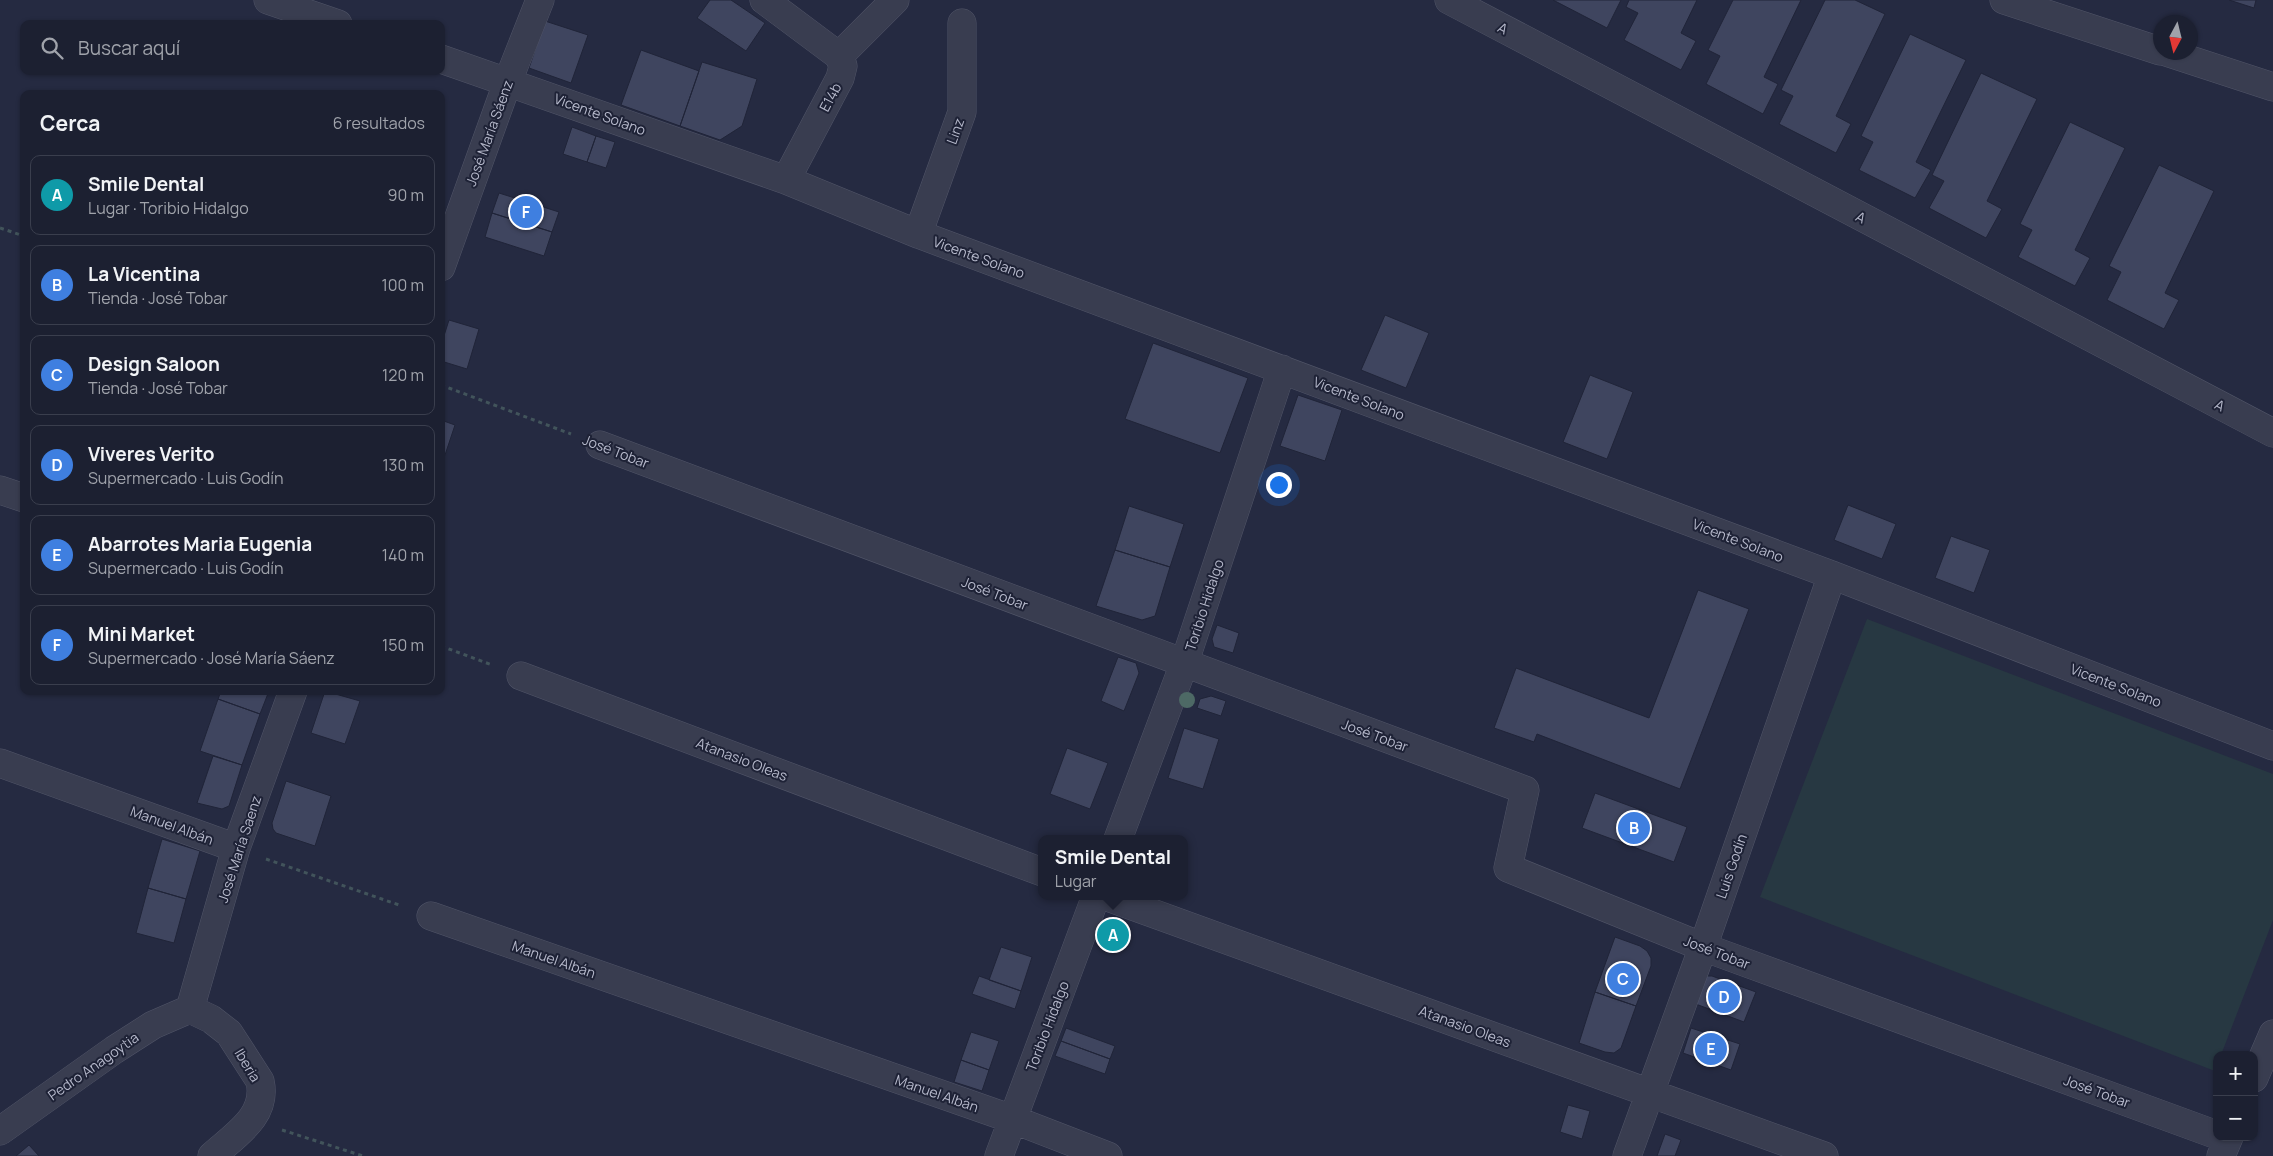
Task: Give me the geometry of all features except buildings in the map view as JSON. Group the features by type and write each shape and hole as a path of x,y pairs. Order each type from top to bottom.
{"street":[{"path":"268,0 326,20"},
{"name":"José María Sáenz","path":"445,256 508,81 540,0"},
{"path":"764,0 839,56 895,0"},
{"name":"A","path":"1449,0 2273,433"},
{"path":"2004,0 2153,49"},
{"name":"Linz","path":"918,234 962,112 962,23"},
{"name":"E14b","path":"786,180 840,78 842,66 839,56"},
{"name":"Vicente Solano","path":"445,60 786,180 918,234 1832,575 2273,746"},
{"path":"2190,60 2273,87"},
{"name":"Toribio Hidalgo","path":"1120,835 1184,664 1282,369"},
{"name":"José Tobar","path":"600,445 1525,790 1508,868 1703,947 2213,1137"},
{"path":"0,490 20,497"},
{"name":"Luis Godín","path":"1627,1156 1703,947 1832,575"},
{"name":"Atanasio Oleas","path":"521,676 1038,870"},
{"name":"José María Saenz","path":"190,1009 236,848 292,695"},
{"name":"Manuel Albán","path":"0,763 236,848"},
{"name":"Toribio Hidalgo","path":"999,1156 1094,900"},
{"name":"Atanasio Oleas","path":"1116,900 1824,1156"},
{"name":"Manuel Albán","path":"431,916 1012,1119 1108,1156"},
{"name":"Iberia","path":"190,1009 211,1019 229,1033 260,1081 261,1102 253,1120"},
{"name":"Pedro Anagoytia","path":"0,1131 153,1025 190,1009"},
{"path":"2258,1069 2273,1034"},
{"path":"212,1156 253,1120"}],"path":[{"path":"0,228 20,235"},
{"name":"José Tobar","path":"445,387 600,445"},
{"path":"445,648 521,676"},
{"path":"236,848 431,916"},
{"path":"253,1120 363,1156"}],"shaded area":[{"path":"1867,619 2273,774 2273,920 2223,1051 2213,1051 2213,1070 1760,897"}],"place":[{"name":"Mini Market","path":"526,212"},
{"name":"La Vicentina","path":"1634,828"},
{"name":"Smile Dental","path":"1113,935"},
{"name":"Design Saloon","path":"1623,979"},
{"name":"Viveres Verito","path":"1724,997"},
{"name":"Abarrotes Maria Eugenia","path":"1711,1049"}]}
